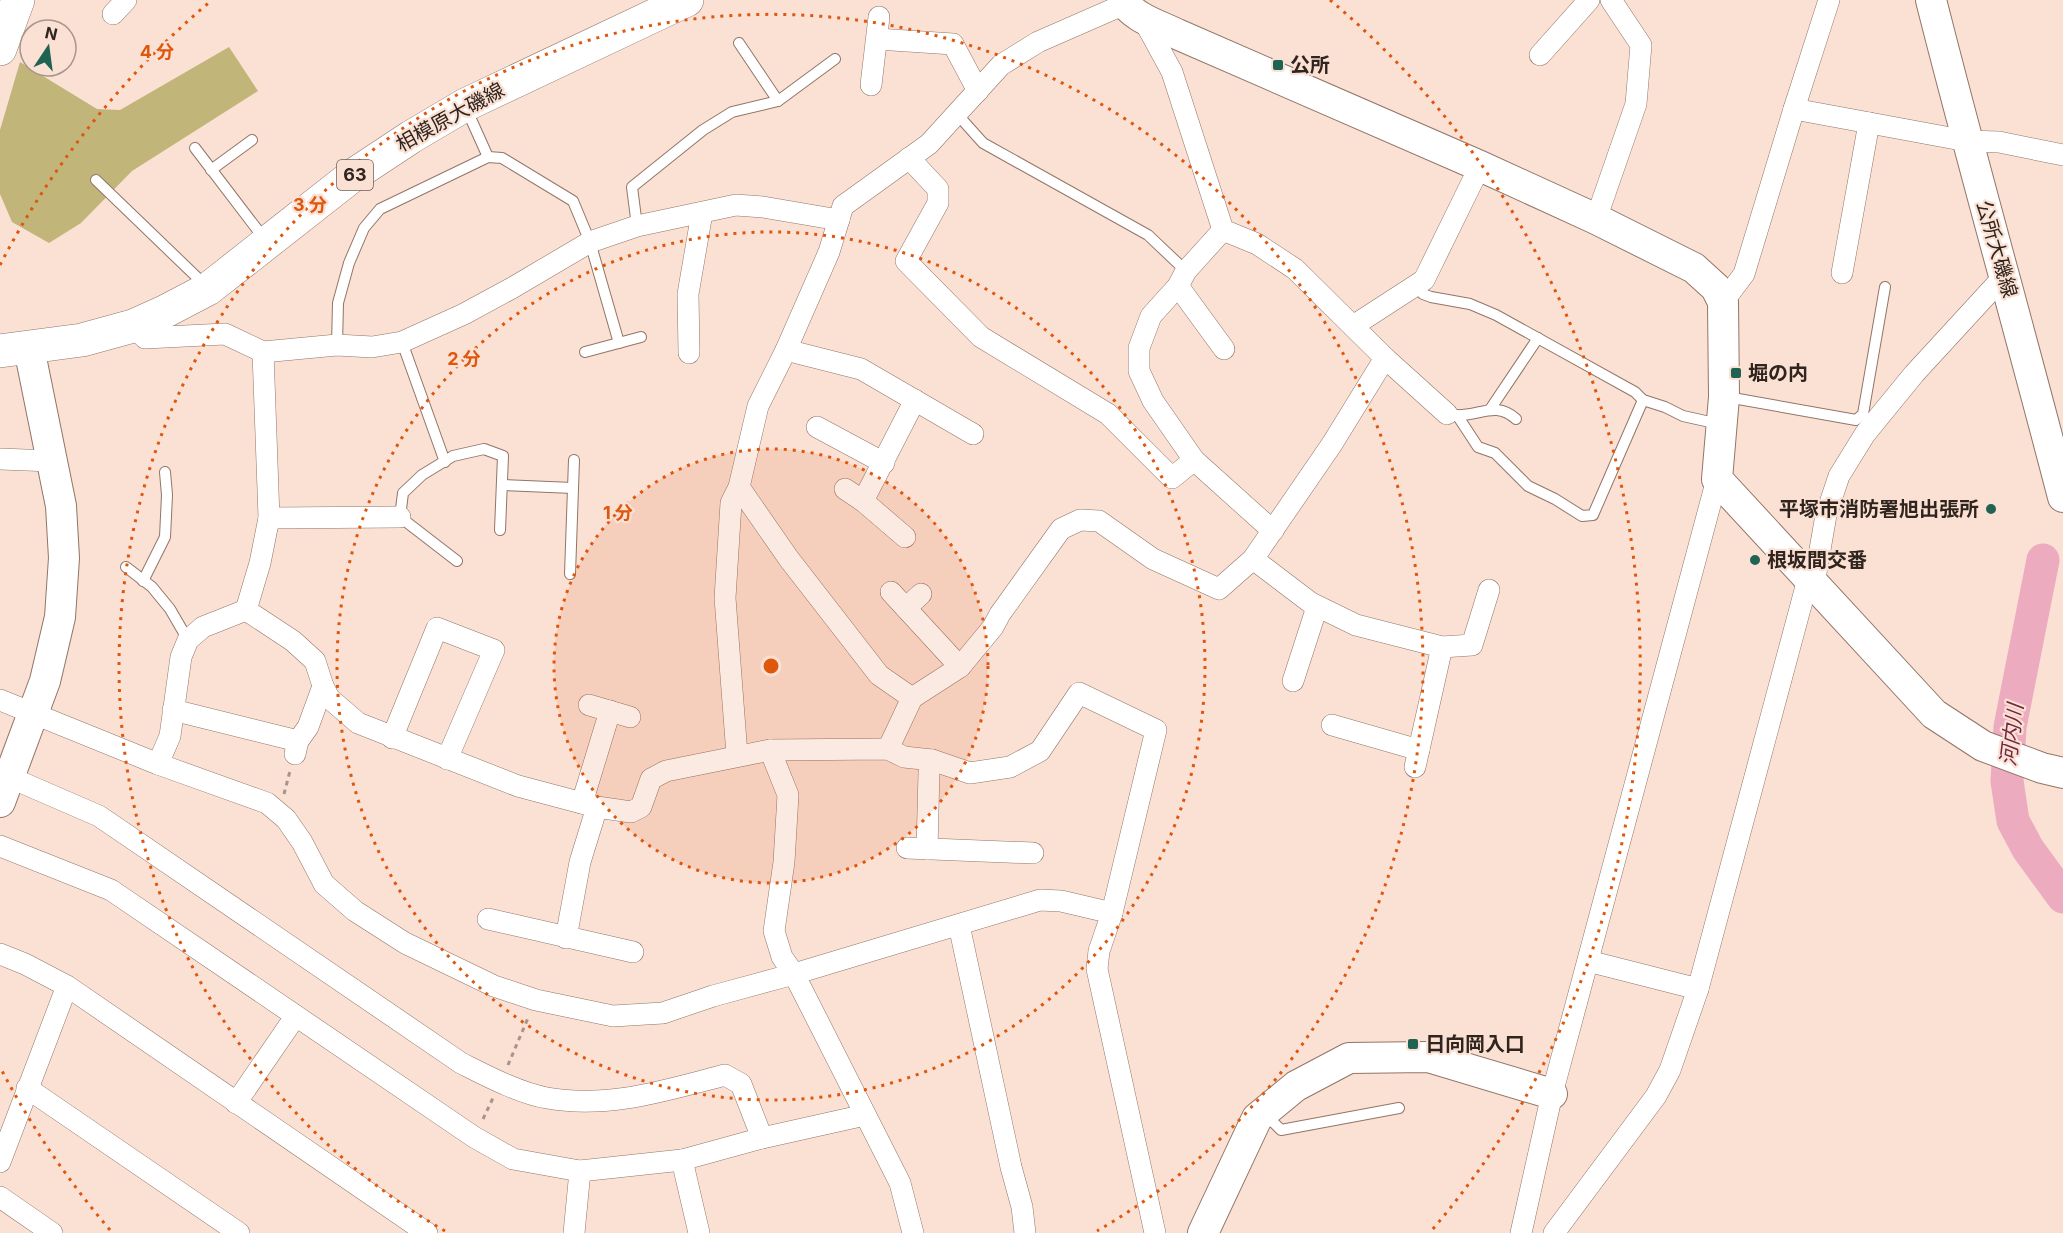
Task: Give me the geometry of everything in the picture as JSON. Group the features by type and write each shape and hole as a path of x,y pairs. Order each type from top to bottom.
{"main road":[{"path":"0,49 18,0"},
{"name":"相模原大磯線","path":"15,350 82,340 133,326 164,312 208,289 352,176 411,137 465,105 687,0"}],"street":[{"path":"1540,55 1589,0"},
{"path":"1596,219 1636,104 1641,45 1611,0"},
{"path":"1723,302 1744,274 1829,0"},
{"name":"公所大磯線","path":"1931,0 1966,141 2005,275 2063,497"},
{"path":"1130,7 1172,72 1223,230 1257,244 1295,269 1386,358 1452,415"},
{"path":"737,755 725,598 731,503 739,487 758,406 830,252 843,206 928,144 1001,65 1038,42 1130,7 1596,219 1694,268 1716,288 1723,302 1722,411 1717,479 1552,1094 1521,1233"},
{"path":"871,85 879,17"},
{"path":"877,39 953,44 978,91"},
{"path":"1794,110 1966,141 1999,142 2063,155"},
{"path":"1842,273 1869,123"},
{"path":"909,158 938,189 938,203 906,261 981,337 1108,414 1172,478 1194,460"},
{"path":"1353,326 1424,279 1479,166"},
{"path":"133,326 145,338 225,334 263,352 337,345 372,347 402,342 473,309 590,242 637,226 736,205 763,207 839,220"},
{"path":"689,353 688,294 702,213"},
{"path":"1223,230 1151,316 1139,348 1139,371 1152,401 1194,460 1273,531"},
{"path":"1554,1233 1656,1096 1670,1070 1698,989 1811,582 1826,515 1839,476 1865,434 1914,374 2005,275"},
{"path":"1182,278 1224,349"},
{"path":"15,350 52,461 62,517 64,558 60,617 45,681 4,789 99,816 461,1063 501,1082 546,1098 596,1103 636,1098 725,1075 741,1084 762,1138"},
{"path":"786,350 861,369 973,434"},
{"path":"246,610 260,563 269,518 263,352"},
{"path":"888,749 912,698 960,667 993,627 1061,529 1080,520 1099,521 1153,559 1219,589 1254,559 1332,444 1386,358"},
{"path":"863,501 915,400"},
{"path":"817,427 884,463"},
{"path":"0,459 52,461"},
{"path":"1717,479 1934,714 1983,746 2063,773"},
{"path":"739,487 789,559 879,675 912,698"},
{"path":"845,489 863,501 905,537"},
{"path":"269,518 400,517"},
{"path":"1254,559 1317,607 1356,625 1442,646 1472,645 1489,590"},
{"path":"891,592 914,601 960,667"},
{"path":"1293,681 1317,607"},
{"path":"158,764 170,736 181,657 188,640 203,627 246,610"},
{"path":"246,610 293,640 315,661 329,698 358,723 518,786 590,805 631,812 641,807 651,779 666,771 770,750 888,749 904,757 932,760 970,773 1010,767 1040,751 1079,693 1156,730 1112,913 1099,951 1097,969 1155,1233"},
{"path":"392,738 437,628 494,650 447,759"},
{"path":"1332,725 1417,759 1442,646"},
{"path":"173,710 296,748 308,727 323,686"},
{"path":"0,700 158,764 267,803 286,819 302,842 324,884 355,912 405,943 494,986 536,1000 613,1016 663,1013 713,996 1040,900 1061,901 1112,913"},
{"path":"566,938 590,805 620,714 589,705"},
{"path":"770,750 788,795 784,862 774,931 782,957 794,974 900,1183 913,1233"},
{"path":"932,760 917,848 1033,853"},
{"path":"0,846 111,890 474,1137 513,1158 580,1170 682,1160 762,1138 865,1115"},
{"path":"488,919 633,952"},
{"path":"959,925 1011,1167 1022,1207 1025,1233"},
{"path":"0,954 67,986 428,1233"},
{"path":"1588,961 1698,989"},
{"path":"0,1162 67,986"},
{"path":"236,1103 295,1017"},
{"path":"1203,1233 1257,1118 1296,1086 1349,1058 1428,1057 1552,1094"},
{"path":"27,1088 239,1233"},
{"path":"682,1160 699,1233"},
{"path":"574,1233 580,1170"},
{"path":"0,1197 52,1233"}],"lane":[{"path":"739,43 778,101"},
{"path":"637,226 632,187 703,130 732,112 778,101 835,59"},
{"path":"465,105 488,157"},
{"path":"957,114 983,143 1149,235 1182,278"},
{"path":"211,170 252,140"},
{"path":"195,148 268,244"},
{"path":"337,345 338,303 349,263 364,228 380,209 488,157 502,158 573,201 590,242 619,343"},
{"path":"96,180 208,289"},
{"path":"1414,286 1423,294 1431,297 1470,304 1496,315 1635,392 1643,400 1683,416 1722,411 1856,420 1863,414 1885,287"},
{"path":"585,352 641,337"},
{"path":"1452,415 1465,416 1482,413 1491,408 1538,338"},
{"path":"402,342 445,462"},
{"path":"1452,415 1478,447 1495,453 1528,486 1582,516 1593,515 1643,400"},
{"path":"1491,408 1507,412 1516,419"},
{"path":"457,561 400,517 403,493 422,475 453,456 484,449 503,456 500,530"},
{"path":"570,574 574,460"},
{"path":"142,580 165,537 167,495 165,472"},
{"path":"502,485 573,488"},
{"path":"126,567 152,587 170,609 188,640"},
{"path":"1263,1113 1281,1130 1399,1108"}],"path":[{"path":"505,1073 536,1000"},
{"path":"474,1137 498,1089"}],"shaded area":[{"path":"229,47 258,91 132,171 81,223 49,243 12,222 0,194 0,130 18,69 18,78 46,78 97,109 120,110"}],"waterway":[{"name":"河内川","path":"2043,560 2010,727 2007,781 2013,821 2028,849 2063,897"}],"place":[{"name":"公所","path":"1278,65"},
{"name":"堀の内","path":"1736,373"},
{"name":"平塚市消防署旭出張所","path":"1991,509"},
{"name":"根坂間交番","path":"1755,560"},
{"name":"日向岡入口","path":"1413,1044"}]}
